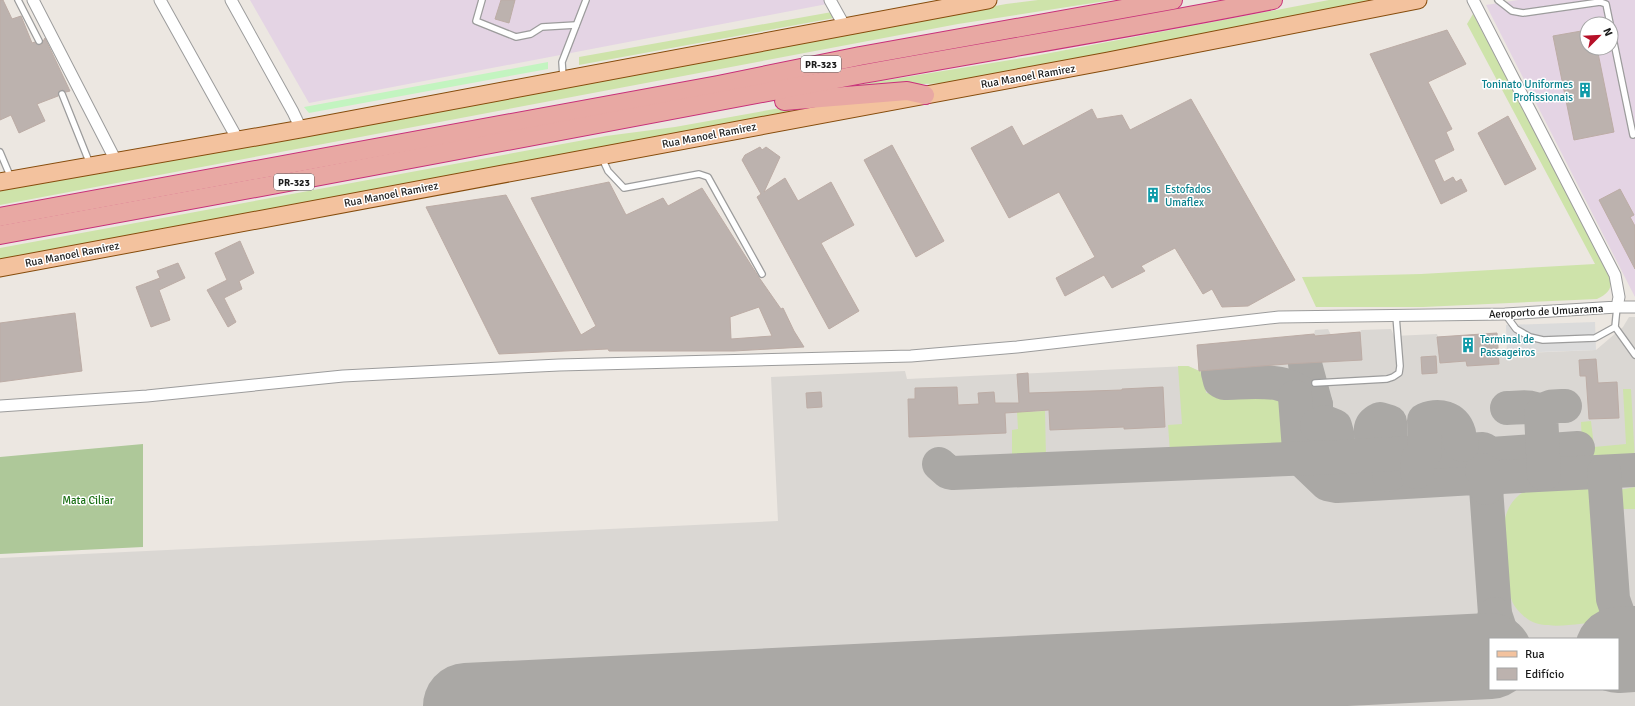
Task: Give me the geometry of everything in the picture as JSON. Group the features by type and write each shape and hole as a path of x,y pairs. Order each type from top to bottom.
{"highway":[{"name":"PR-323","path":"0,217 718,85 860,56 1173,0"},
{"name":"PR-323","path":"0,235 322,177 474,146 615,122 863,74 1161,22 1273,0"},
{"path":"615,122 678,121 791,99 824,96 907,91 925,95"}],"main road":[{"path":"6,181 301,129 988,0"},
{"name":"Rua Manoel Ramirez","path":"0,268 925,95 1418,0"}],"street":[{"path":"33,0 116,161"},
{"path":"160,0 238,140"},
{"path":"231,0 301,129"},
{"path":"830,0 845,27"},
{"name":"Aeroporto de Umuarama","path":"0,406 147,396 343,376 559,365 911,356 1017,347 1279,317 1505,314 1617,307 1619,297 1615,275 1473,0"},
{"path":"1617,307 1635,307"}],"lane":[{"path":"18,0 39,41"},
{"path":"482,0 476,21 516,37 531,34 542,27 576,25"},
{"path":"564,80 562,62 586,0"},
{"path":"1498,0 1512,11 1523,13 1600,2 1606,4 1633,135"},
{"path":"62,94 91,166"},
{"path":"0,152 6,181"},
{"path":"601,156 608,171 624,188 700,174 708,177 762,274"},
{"path":"1617,307 1615,327 1635,355"},
{"path":"1505,314 1516,329 1530,337 1543,340 1595,338 1615,327"},
{"path":"1314,383 1393,378 1398,373 1400,366 1396,316"}],"shaded area":[{"path":"250,0 825,0 827,4 309,103"},
{"name":"Toninato Uniformes Profissionais","path":"1518,0 1635,0 1635,297 1486,5"},
{"path":"1629,317 1635,317 1635,706 0,706 0,558 778,521 771,377 905,371 907,379 1188,366 1199,371 1197,345 1314,334 1315,330 1328,329 1331,335 1360,332 1361,330 1391,329 1394,336 1437,334 1438,337 1497,333 1499,354 1596,350 1623,327"},
{"path":"1595,322 1596,350 1507,353 1506,325"}],"green space":[{"path":"1038,0 1112,0 958,24 0,205 0,191 237,149 1006,4"},
{"path":"1329,0 1387,0 946,83 857,87 857,85 1029,57"},
{"path":"832,12 834,18 579,65 579,57"},
{"path":"1473,14 1610,273 1610,289 1597,299 1423,307 1316,307 1302,277 1421,274 1595,264 1467,24"},
{"path":"548,62 548,69 309,113 304,107"},
{"path":"835,103 0,260 0,248 606,136 675,127 780,108"},
{"path":"1178,366 1188,366 1204,373 1206,393 1260,389 1283,391 1288,403 1290,446 1170,452 1168,425 1182,424"},
{"path":"1623,389 1631,389 1635,462 1583,465 1581,422 1591,421 1594,447 1626,444"},
{"path":"1045,411 1046,458 1012,459 1012,430 1018,429 1017,412"},
{"name":"Mata Ciliar","path":"143,444 143,547 0,554 0,457"},
{"path":"1597,483 1604,621 1555,626 1545,625 1529,620 1515,607 1508,587 1504,533 1506,515 1509,508 1519,495 1532,488 1550,484"},
{"path":"1635,487 1635,509 1623,509 1619,507 1616,498 1619,490"}],"building":[{"path":"0,0 3,0 12,19 21,16 32,43 35,42 41,45 45,38 70,91 66,92 60,90 58,96 37,104 45,121 19,133 11,115 0,120"},
{"path":"501,0 515,0 509,23 495,19"},
{"path":"1447,30 1466,64 1428,82 1452,129 1446,132 1454,150 1434,160 1444,182 1453,177 1456,182 1461,179 1467,191 1441,204 1370,54"},
{"name":"Toninato Uniformes Profissionais","path":"1579,31 1579,56 1599,56 1614,132 1574,140 1553,36"},
{"name":"Estofados Umaflex","path":"1191,99 1295,280 1248,306 1222,307 1212,289 1203,294 1175,248 1141,266 1145,271 1112,288 1104,275 1065,296 1056,278 1095,257 1059,192 1009,218 971,148 1012,126 1023,146 1092,109 1097,119 1122,115 1130,130"},
{"path":"1508,116 1536,169 1505,185 1478,133"},
{"path":"892,145 944,241 916,257 864,160"},
{"path":"760,147 762,150 766,147 780,157 764,192 785,178 798,201 831,182 854,225 821,243 859,311 829,329 757,197 761,194 742,160 745,155"},
{"path":"609,182 626,215 663,198 668,206 702,188 758,276 781,309 783,308 794,331 804,347 734,351 609,351 608,349 499,354 426,207 506,195 581,335 596,326 531,198","holes":["759,307 772,336 731,339 730,317"]},
{"path":"1620,189 1634,215 1630,217 1635,226 1635,269 1599,200"},
{"path":"240,241 254,273 239,281 242,289 224,298 236,322 228,327 207,290 227,280 215,253"},
{"path":"178,263 185,278 159,290 170,320 151,327 136,287 160,278 157,271"},
{"path":"75,313 82,371 0,382 0,323"},
{"path":"1360,332 1362,360 1199,371 1197,345 1314,334 1315,336"},
{"name":"Terminal de Passageiros","path":"1497,333 1499,364 1467,366 1466,361 1440,363 1437,337"},
{"path":"1436,356 1437,373 1422,374 1421,357"},
{"path":"1596,359 1598,383 1617,382 1619,418 1589,419 1586,376 1580,376 1579,360"},
{"path":"1028,373 1029,393 1163,387 1165,427 1050,430 1049,410 1005,413 1006,433 909,437 908,399 915,399 915,388 957,387 958,405 979,404 978,393 994,392 995,403 1019,403 1017,374"},
{"path":"821,392 822,407 807,408 806,393"}],"taxiway":[{"path":"1305,364 1316,405 1316,414"},
{"path":"1218,373 1220,381 1224,383 1262,382 1284,385 1295,389 1316,405"},
{"path":"1295,397 1299,450 1304,462 1327,484 1337,486 1474,478 1482,482 1486,488 1495,614 1500,629 1507,638"},
{"path":"1544,474 1541,414 1546,409 1555,406 1565,406"},
{"path":"1507,408 1530,408 1541,414"},
{"path":"1417,472 1418,459 1425,452 1424,420 1435,417 1450,420 1457,428 1462,445"},
{"path":"1375,444 1371,433 1371,427 1373,424 1380,419 1390,422 1392,464 1389,475"},
{"path":"1317,425 1325,422 1335,426 1338,437 1334,446"},
{"path":"939,464 948,472 953,473 1338,457 1483,449 1491,454 1578,448"},
{"path":"1482,470 1486,472 1486,488 1490,481 1501,477 1635,470"},
{"path":"1604,472 1613,599 1622,625 1635,642"},
{"path":"1458,658 1473,650 1483,641 1490,630 1495,614"}],"runway":[{"path":"1619,650 1635,649"},
{"path":"466,706 1489,656"}],"place":[{"name":"Toninato Uniformes Profissionais","path":"1585,90"},
{"name":"Estofados Umaflex","path":"1153,195"},
{"name":"Terminal de Passageiros","path":"1468,345"}]}
